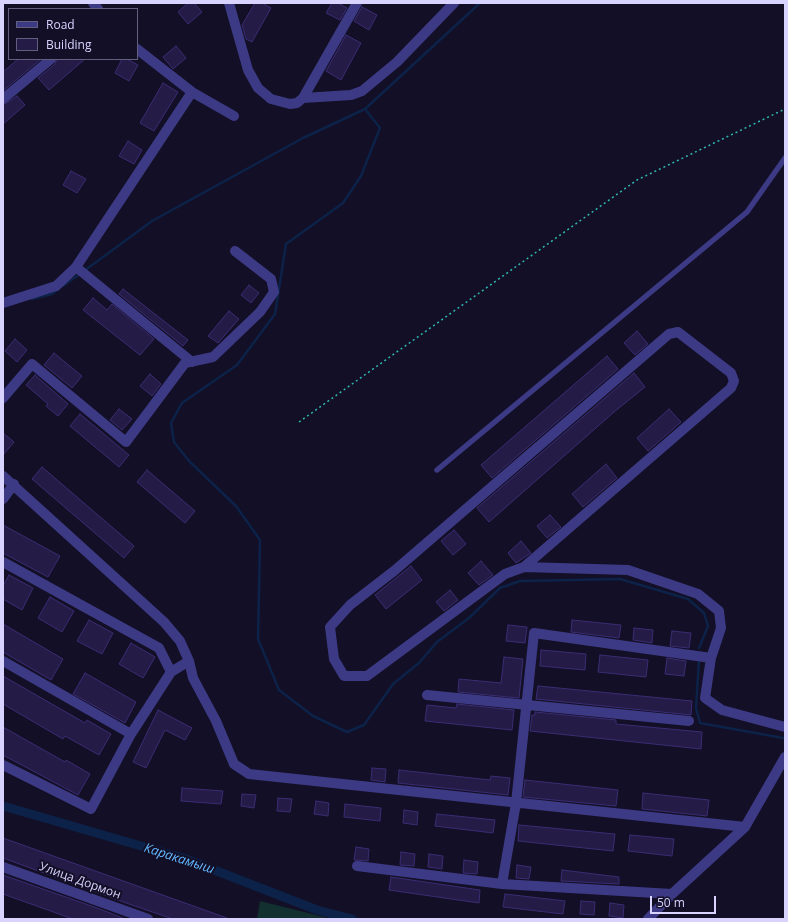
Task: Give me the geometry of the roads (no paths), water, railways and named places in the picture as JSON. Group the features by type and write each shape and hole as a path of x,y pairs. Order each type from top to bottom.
{"street":[{"path":"230,4 248,70 258,88 271,99 290,104 298,103 302,98 357,3"},
{"path":"302,98 351,95 362,91 397,62 454,3"},
{"path":"138,50 192,92 234,116"},
{"path":"3,99 50,60"},
{"path":"3,303 56,286 76,267 192,92"},
{"path":"3,398 32,364 126,442 185,363 213,357 260,312 274,292 271,279 235,251"},
{"path":"76,267 192,362"},
{"path":"524,567 731,388 734,381 731,373 678,332 669,334 394,571 350,605 330,627 334,659 344,676 367,676 505,574 524,567 628,570 698,594 719,611 720,628 711,658 705,698 722,710 785,727"},
{"path":"3,476 14,484 164,622 180,641 193,678 216,721 234,764 249,774 745,827"},
{"path":"3,499 14,484"},
{"path":"3,562 159,648 171,672"},
{"path":"502,884 516,803 534,633 711,658"},
{"path":"3,661 131,734"},
{"path":"3,766 91,809 131,734 171,672 188,661"},
{"path":"427,695 689,721"},
{"path":"648,919 672,894 745,827 782,769 785,756"},
{"path":"358,866 502,884 672,894"},
{"name":"Улица Дормон","path":"3,867 148,919"}],"lane":[{"path":"437,470 747,212 785,158"}],"waterway":[{"path":"84,271 152,221 303,138 365,109 480,3"},
{"path":"365,109 380,128 361,176 343,203 286,244 275,314 237,365 182,403 171,423 174,442 189,461 236,506 260,540 258,639 279,690 313,716 347,732 364,725 393,684 419,663 437,642 469,618 500,588 520,581 620,579 688,599 704,613 708,626 699,648"},
{"path":"63,286 80,274"},
{"path":"32,299 52,294 57,290"},
{"path":"699,660 696,708 700,723 783,738"},
{"name":"Каракамыш","path":"3,806 186,859 317,910 352,919"}]}
